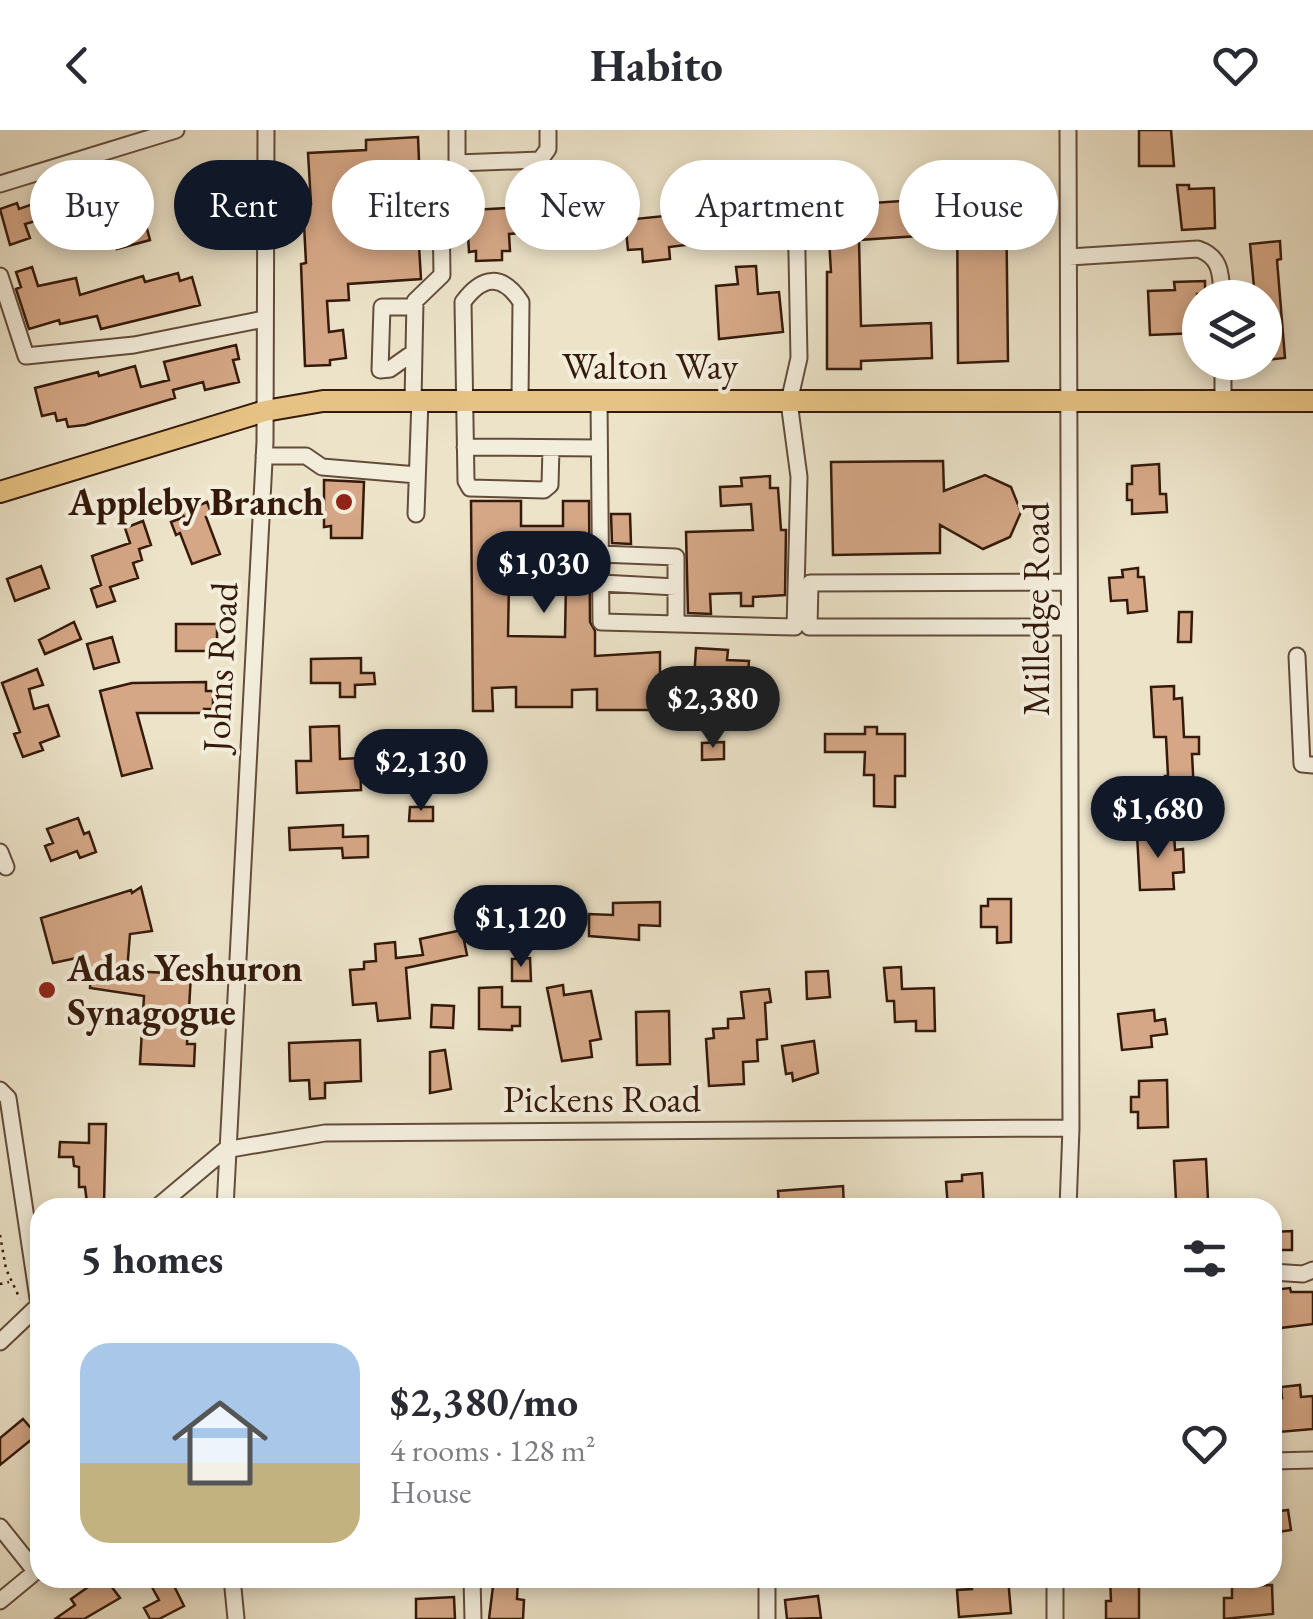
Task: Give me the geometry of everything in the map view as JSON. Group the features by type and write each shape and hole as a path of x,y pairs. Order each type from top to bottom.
{"main road":[{"name":"Walton Way","path":"0,492 265,411 323,400 1313,401"}],"street":[{"path":"0,184 176,130"},
{"name":"Johns Road","path":"224,1198 264,456 266,130"},
{"path":"457,130 457,160"},
{"path":"485,162 540,160 548,149 548,130"},
{"name":"Milledge Road","path":"1068,130 1068,1198"},
{"path":"1069,257 1198,249 1207,252 1219,266 1220,280"},
{"path":"416,514 415,301 442,274 442,250"},
{"path":"797,250 799,358 789,402 798,477 802,627"},
{"path":"0,276 26,356 134,345 264,319"},
{"path":"520,400 520,302 513,290 501,282 488,281 474,288 463,302 466,481 470,488 544,490 550,485 551,448"},
{"path":"414,352 390,369 380,370 382,307 415,307"},
{"path":"1222,380 1223,401"},
{"path":"599,400 601,622 1068,627"},
{"path":"465,447 599,448"},
{"path":"264,456 306,456 322,467 417,476"},
{"path":"600,554 676,558 676,624"},
{"path":"802,627 810,583 1068,582"},
{"path":"600,583 676,587"},
{"path":"1297,656 1302,764 1313,764"},
{"path":"0,1090 8,1098 30,1245"},
{"name":"Pickens Road","path":"225,1150 324,1133 1071,1128"},
{"path":"168,1198 225,1150"},
{"path":"1282,1273 1303,1274 1313,1270"},
{"path":"0,1342 30,1314"},
{"path":"1282,1460 1313,1460"},
{"path":"0,1527 30,1561"},
{"path":"0,1600 30,1576"},
{"path":"233,1588 236,1619"},
{"path":"472,1588 472,1619"},
{"path":"767,1588 767,1619"},
{"path":"1055,1619 1056,1588"}],"path":[{"path":"0,1235 10,1282 20,1304"},
{"path":"0,1284 10,1282"}],"building":[{"path":"1139,130 1171,130 1174,166 1139,166"},
{"path":"418,137 419,160 332,160 332,250 419,250 421,279 348,284 349,300 327,301 329,332 343,330 346,358 330,360 330,365 305,366 301,264 306,263 305,250 312,250 312,160 308,160 308,153 366,150 366,140"},
{"path":"1177,185 1189,185 1189,189 1214,188 1215,228 1182,230"},
{"path":"899,201 899,237 879,239 879,203"},
{"path":"17,203 19,209 30,205 30,223 25,224 30,238 10,245 0,209"},
{"path":"505,208 505,250 510,251 502,251 502,260 476,261 476,251 469,250 485,250 485,209"},
{"path":"660,216 660,250 669,250 670,259 643,262 640,218"},
{"path":"1280,241 1279,280 1253,280 1250,244"},
{"path":"830,250 859,250 861,326 931,323 932,358 861,361 861,369 827,369 827,272 831,272"},
{"path":"957,250 1007,250 1008,361 958,363"},
{"path":"756,266 758,294 779,292 783,332 719,339 716,286 738,284 736,267"},
{"path":"32,267 38,286 76,278 80,295 143,276 145,282 178,273 180,281 192,277 200,305 101,329 97,316 60,324 59,320 29,329 16,289 21,287 16,272"},
{"path":"1174,282 1182,282 1182,334 1150,335 1148,291 1175,290"},
{"path":"236,345 239,359 233,360 239,382 205,390 203,382 173,390 175,398 85,425 68,427 66,419 57,421 55,413 42,416 35,388 135,366 141,387 169,380 164,362"},
{"path":"943,461 944,491 985,475 1011,487 1021,512 1010,537 983,549 940,525 940,553 833,555 831,462"},
{"path":"1159,464 1160,494 1166,494 1167,512 1132,514 1127,484 1132,484 1132,466"},
{"path":"770,476 770,488 778,488 781,530 786,530 785,595 753,597 753,606 741,606 741,593 710,594 711,614 688,613 686,532 753,530 751,504 721,506 720,487 742,486 741,478"},
{"name":"Appleby Branch","path":"324,480 364,482 362,538 331,538 331,526 324,527"},
{"path":"471,501 521,501 521,526 563,526 563,501 589,501 590,622 595,631 595,656 660,652 660,710 597,710 597,689 572,690 572,707 516,707 516,687 492,688 493,711 473,711","holes":["509,582 566,582 565,637 508,636"]},
{"path":"207,502 212,515 206,517 220,554 192,564 180,533 176,535 171,522 184,517 182,512"},
{"path":"611,514 630,514 631,544 612,543"},
{"path":"143,521 151,545 139,549 142,560 133,563 138,578 110,587 115,601 97,607 91,589 101,585 92,556 130,543 125,528"},
{"path":"41,566 49,588 15,601 7,579"},
{"path":"1138,568 1138,577 1144,577 1147,611 1128,613 1127,600 1111,601 1109,578 1123,577 1122,570"},
{"path":"1179,612 1192,612 1191,642 1178,642"},
{"path":"74,622 81,639 45,654 39,640"},
{"path":"176,624 217,624 217,651 176,651"},
{"path":"112,637 119,662 94,669 87,644"},
{"path":"696,648 728,650 727,660 749,661 747,685 724,684 723,698 693,696"},
{"path":"361,658 361,673 374,673 375,684 355,685 355,697 340,697 340,683 311,683 311,659"},
{"path":"37,669 43,685 29,689 34,709 48,705 59,736 40,743 43,750 23,757 14,734 20,732 2,683"},
{"path":"206,682 206,691 213,691 213,709 204,709 204,713 137,713 152,768 122,776 100,691 132,683"},
{"path":"1174,686 1174,699 1182,698 1184,737 1199,737 1199,754 1192,754 1194,792 1166,793 1166,737 1154,737 1151,687"},
{"path":"339,726 340,759 360,758 361,790 297,793 296,761 311,761 310,727"},
{"path":"865,727 877,727 877,734 905,734 905,776 895,776 895,807 874,806 874,775 864,775 865,752 825,752 825,734 865,734"},
{"path":"724,742 724,759 702,760 702,743"},
{"path":"410,807 433,807 433,821 409,821"},
{"path":"78,818 84,834 89,832 96,852 80,858 77,851 51,861 45,846 53,843 47,829"},
{"path":"343,825 343,837 368,836 368,857 343,858 342,848 290,850 289,828"},
{"path":"1174,832 1175,850 1183,849 1184,872 1173,873 1174,889 1140,890 1137,834"},
{"path":"141,887 152,931 130,934 127,971 191,974 187,1044 195,1044 194,1066 140,1064 144,996 90,988 86,956 53,963 41,918 131,890 132,893"},
{"path":"988,899 1011,899 1011,942 997,943 997,927 981,927 981,906 988,906"},
{"path":"660,902 660,926 639,925 639,940 589,936 589,914 613,915 613,903"},
{"path":"462,930 467,955 406,968 410,1018 378,1021 376,1003 353,1005 350,970 364,969 364,962 376,961 375,944 395,942 396,958 423,955 420,939"},
{"path":"530,958 531,981 512,981 512,959"},
{"path":"901,967 902,989 934,988 935,1031 916,1031 916,1021 895,1022 894,1001 887,1001 884,968"},
{"path":"828,971 830,997 807,999 806,972"},
{"path":"563,985 564,995 591,991 601,1039 590,1041 592,1057 562,1061 547,988"},
{"path":"502,987 502,1007 520,1007 520,1026 512,1026 512,1030 479,1029 479,988"},
{"path":"769,989 771,1002 765,1003 767,1039 757,1040 758,1061 743,1062 744,1084 709,1086 706,1039 714,1038 713,1029 728,1028 728,1019 744,1018 741,992"},
{"path":"432,1005 454,1006 453,1028 431,1027"},
{"path":"1154,1010 1155,1021 1165,1019 1167,1034 1151,1036 1152,1047 1122,1050 1118,1014"},
{"path":"669,1011 670,1064 637,1065 636,1012"},
{"path":"360,1040 361,1081 325,1083 325,1098 310,1099 309,1080 290,1081 289,1043"},
{"path":"814,1041 818,1073 793,1081 792,1073 786,1074 782,1046"},
{"path":"445,1050 451,1089 430,1093 430,1052"},
{"path":"1167,1080 1168,1127 1138,1128 1138,1112 1131,1112 1131,1097 1139,1097 1139,1081"},
{"path":"89,1124 106,1124 104,1198 86,1198 85,1187 79,1187 79,1167 74,1166 73,1157 59,1157 60,1142 89,1143"},
{"path":"1206,1159 1208,1198 1176,1198 1174,1161"},
{"path":"982,1173 983,1198 947,1198 946,1182 962,1181 962,1175"},
{"path":"843,1186 844,1198 778,1198 778,1191"},
{"path":"1292,1231 1292,1250 1282,1250 1282,1232"},
{"path":"1282,1289 1313,1292 1313,1324 1282,1328"},
{"path":"1300,1385 1301,1397 1313,1396 1313,1429 1282,1432 1282,1387"},
{"path":"23,1419 30,1427 30,1441 0,1465 0,1438"},
{"path":"1288,1510 1291,1530 1282,1531 1282,1511"},
{"path":"87,1588 112,1588 120,1598 84,1619 55,1619 75,1605 71,1599"},
{"path":"152,1588 175,1588 184,1606 159,1619 150,1619 144,1608 159,1600"},
{"path":"493,1588 518,1588 517,1599 524,1600 523,1619 489,1619"},
{"path":"1009,1588 1011,1613 959,1617 957,1590"},
{"path":"1110,1588 1139,1588 1139,1619 1106,1619 1106,1601 1111,1601"},
{"path":"1232,1588 1272,1588 1273,1614 1224,1619 1224,1598 1232,1598"},
{"path":"818,1596 821,1618 787,1619 785,1600"},
{"path":"454,1597 455,1619 416,1619 416,1599"}],"place":[{"name":"Appleby Branch","path":"344,502"},
{"name":"Adas Yeshuron Synagogue","path":"47,990"}]}
